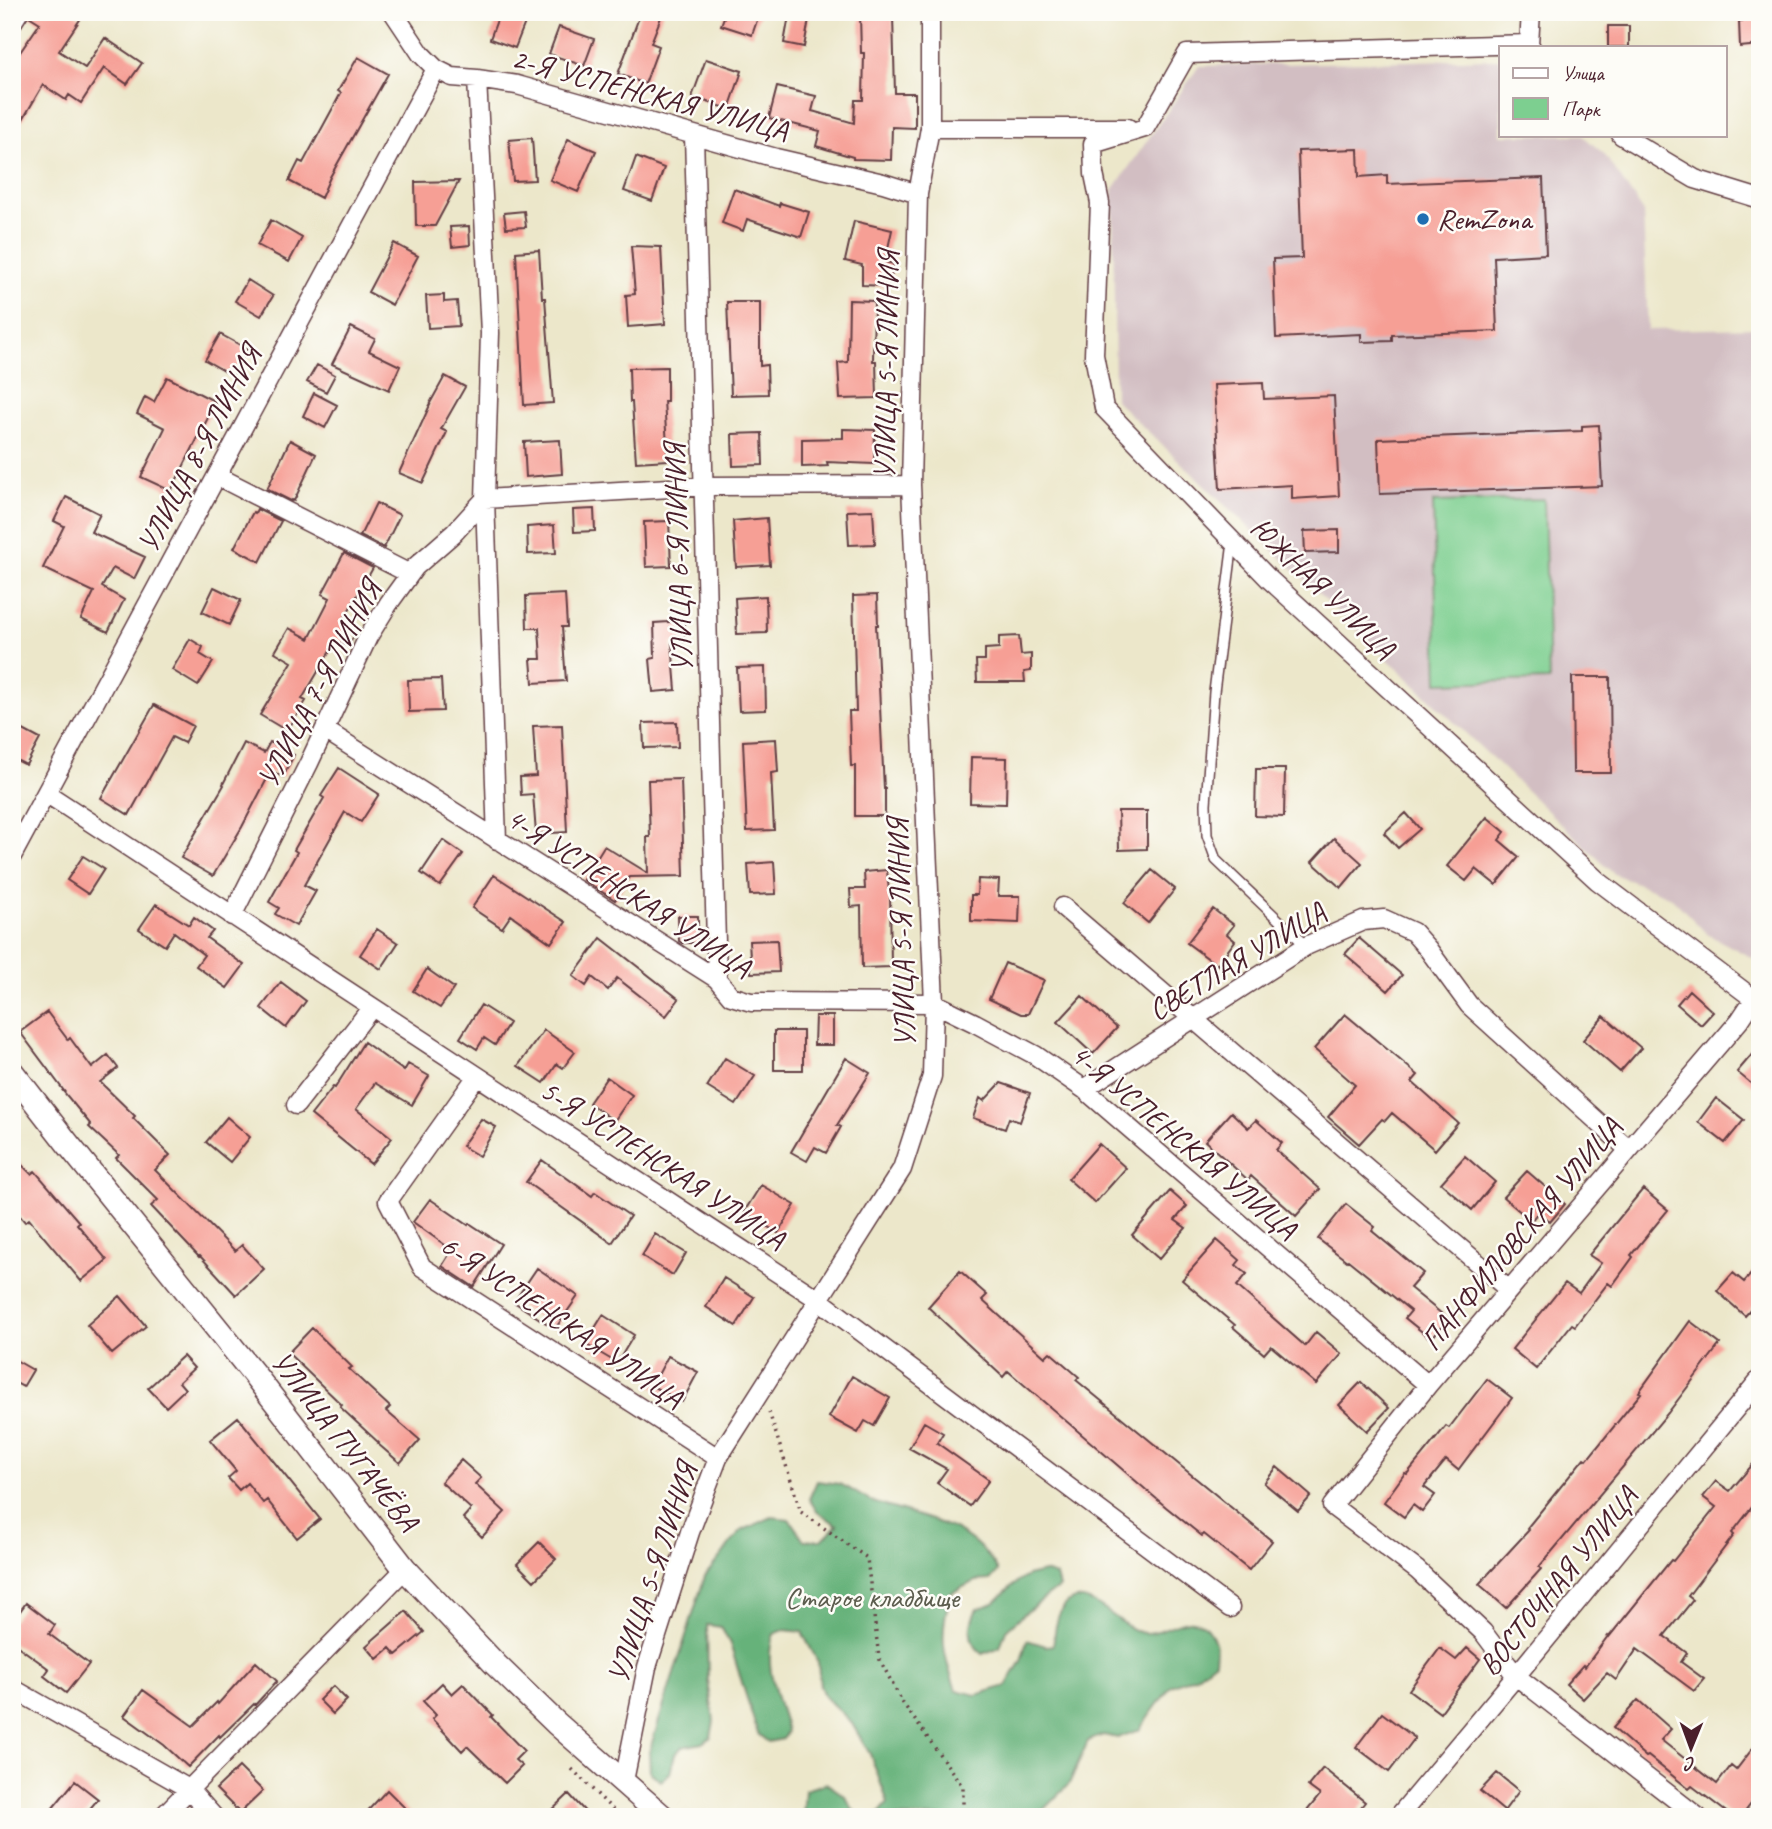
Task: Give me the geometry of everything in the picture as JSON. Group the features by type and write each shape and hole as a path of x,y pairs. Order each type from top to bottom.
{"street":[{"path":"12,23 19,12"},
{"path":"393,12 421,54 436,69"},
{"name":"УЛИЦА 5-Я ЛИНИЯ","path":"624,1781 647,1667 690,1532 718,1458 902,1169 932,1076 934,1003 911,485 918,194 930,128 930,12"},
{"path":"1530,46 1531,12"},
{"path":"930,128 1145,128 1187,54 1499,47"},
{"name":"2-Я УСПЕНСКАЯ УЛИЦА","path":"436,69 452,77 517,85 776,158 918,194"},
{"name":"УЛИЦА 8-Я ЛИНИЯ","path":"12,856 436,69"},
{"path":"477,79 490,333 485,499 498,840"},
{"name":"ЮЖНАЯ УЛИЦА","path":"1145,128 1093,145 1094,174 1100,203 1094,355 1104,408 1269,579 1598,881 1757,999"},
{"name":"УЛИЦА 6-Я ЛИНИЯ","path":"694,135 717,979"},
{"path":"1623,136 1695,179 1760,199"},
{"path":"217,475 410,574"},
{"path":"485,499 704,486 911,485"},
{"name":"УЛИЦА 7-Я ЛИНИЯ","path":"232,916 368,637 415,567 454,533 485,499"},
{"name":"4-Я УСПЕНСКАЯ УЛИЦА","path":"325,730 717,979 731,996 751,1002 934,1003 1035,1055 1084,1089 1428,1385"},
{"name":"5-Я УСПЕНСКАЯ УЛИЦА","path":"46,793 819,1300 1230,1608"},
{"path":"1063,907 1509,1290"},
{"name":"СВЕТЛАЯ УЛИЦА","path":"1084,1089 1306,946 1363,921 1384,919 1413,932 1428,948 1468,1005 1629,1150"},
{"name":"ПАНФИЛОВСКАЯ УЛИЦА","path":"1516,1676 1483,1632 1417,1570 1332,1506 1428,1385 1757,999"},
{"path":"296,1105 372,1007"},
{"name":"УЛИЦА ПУГАЧЁВА","path":"12,1072 253,1373 405,1569 555,1723 663,1817"},
{"name":"6-Я УСПЕНСКАЯ УЛИЦА","path":"477,1076 388,1201 422,1267 718,1458"},
{"name":"ВОСТОЧНАЯ УЛИЦА","path":"1398,1817 1760,1379"},
{"path":"162,1817 405,1569"},
{"path":"1516,1676 1698,1817"},
{"path":"12,1688 189,1789 214,1817"}],"lane":[{"path":"1233,542 1214,692 1206,804 1207,835 1216,860 1306,946"}],"path":[{"path":"767,1406 801,1512 867,1558 879,1658 902,1702 963,1787 963,1817"}],"shaded area":[{"path":"1498,59 1499,136 1583,136 1604,154 1643,211 1648,330 1760,328 1760,962 1707,934 1671,897 1614,874 1115,400 1113,190 1199,66"}],"green space":[{"path":"1544,499 1549,680 1438,683 1433,502"},
{"name":"Старое кладбище","path":"817,1481 839,1484 873,1502 943,1524 959,1532 987,1554 998,1571 990,1580 975,1581 951,1593 945,1619 945,1653 956,1690 976,1695 1006,1686 1021,1661 1027,1640 1046,1646 1053,1645 1060,1613 1068,1603 1077,1599 1087,1600 1127,1626 1146,1633 1184,1622 1201,1623 1215,1642 1215,1661 1196,1676 1171,1686 1139,1730 1118,1738 1103,1735 1088,1741 1069,1784 1044,1809 1030,1817 876,1817 888,1803 870,1754 851,1722 824,1696 820,1686 818,1662 802,1632 784,1630 774,1634 771,1670 787,1731 783,1739 768,1742 758,1734 730,1644 721,1627 707,1625 708,1681 714,1721 711,1737 702,1743 682,1747 675,1754 670,1773 661,1781 650,1772 649,1752 705,1576 741,1531 772,1517 789,1519 804,1540 822,1540 837,1525 817,1511 809,1499"},
{"path":"1044,1572 1056,1576 1059,1587 1006,1630 1000,1647 983,1654 974,1644 971,1633 977,1609 994,1603 1027,1576"},
{"path":"826,1783 845,1796 856,1814 874,1817 803,1817 805,1790"}],"building":[{"path":"30,12 72,12 81,18 59,51 85,68 105,38 142,63 127,84 104,68 81,103 69,95 66,100 43,85 12,138 12,64 40,23 29,16"},
{"path":"500,12 526,20 515,48 490,39"},
{"path":"641,12 663,12 651,43 659,46 645,84 618,74"},
{"path":"726,12 760,12 752,35 721,25"},
{"path":"860,15 893,15 895,93 915,93 915,128 892,127 891,160 853,159 816,146 820,131 769,118 777,87 816,96 812,111 854,123 855,100 863,100 864,53 861,53"},
{"path":"789,16 809,19 804,47 784,43"},
{"path":"1760,20 1760,45 1740,47 1739,21"},
{"path":"1608,26 1629,26 1629,46 1608,46"},
{"path":"559,27 594,39 584,66 549,54"},
{"path":"358,57 388,74 321,198 289,181 299,161 303,163"},
{"path":"706,59 742,71 729,109 692,97"},
{"path":"532,138 535,180 513,181 509,140"},
{"path":"568,139 596,151 578,192 550,180"},
{"name":"RemZona","path":"1358,149 1359,177 1387,175 1387,184 1543,178 1546,254 1494,257 1497,331 1392,335 1392,341 1361,342 1361,334 1276,338 1273,259 1302,258 1298,151"},
{"path":"636,157 664,168 652,201 624,191"},
{"path":"459,181 435,226 416,226 415,182"},
{"path":"734,189 779,206 780,203 809,212 801,237 747,219 743,231 722,223"},
{"path":"524,211 526,227 506,228 504,213"},
{"path":"271,220 302,238 289,262 257,245"},
{"path":"854,221 892,230 885,262 894,264 889,286 862,285 862,265 845,261"},
{"path":"469,226 470,245 452,247 450,227"},
{"path":"394,243 418,256 392,305 368,292"},
{"path":"631,246 661,247 665,324 628,327 626,295 635,294"},
{"path":"539,250 553,403 524,405 516,252"},
{"path":"248,280 273,296 261,316 235,301"},
{"path":"444,295 444,302 457,301 459,326 428,328 426,296"},
{"path":"849,300 874,301 873,361 876,361 877,398 840,399 838,363 848,362"},
{"path":"727,302 760,302 760,366 767,365 768,394 731,395"},
{"path":"351,327 375,339 369,351 400,366 389,390 332,364"},
{"path":"220,334 247,349 233,376 205,360"},
{"path":"317,365 335,375 326,392 307,382"},
{"path":"667,367 667,401 664,401 668,460 636,462 629,368"},
{"path":"445,376 465,387 441,429 447,432 423,483 399,473"},
{"path":"167,377 216,402 171,491 141,477 165,428 137,414 145,397 154,402"},
{"path":"1263,383 1264,399 1334,396 1339,496 1292,499 1292,485 1220,489 1214,385"},
{"path":"314,393 337,405 325,428 303,416"},
{"path":"1599,425 1602,486 1380,494 1378,439 1582,431 1582,426"},
{"path":"843,429 875,430 874,464 827,462 828,466 802,467 802,439 843,438"},
{"path":"762,433 763,465 733,466 732,434"},
{"path":"290,440 316,454 294,501 267,489"},
{"path":"560,440 562,474 526,477 524,442"},
{"path":"66,497 100,514 91,532 145,557 134,579 113,568 102,587 124,600 108,632 81,619 94,592 43,568 64,526 54,521"},
{"path":"376,503 400,515 384,548 360,536"},
{"path":"257,509 281,521 260,562 234,548"},
{"path":"594,509 595,531 574,532 573,510"},
{"path":"873,510 875,544 849,545 847,511"},
{"path":"767,518 770,565 736,567 733,521"},
{"path":"669,521 671,566 646,567 644,522"},
{"path":"554,525 556,553 528,554 527,527"},
{"path":"1339,530 1339,552 1305,553 1304,531"},
{"path":"344,553 373,568 342,622 357,630 348,647 336,641 302,699 306,701 287,731 260,715 292,662 275,652 289,628 309,639 330,598 322,594"},
{"path":"214,587 241,600 229,625 202,612"},
{"path":"565,594 567,627 562,627 566,681 533,683 531,659 541,659 539,628 527,628 526,596"},
{"path":"877,595 885,816 855,816 855,766 851,766 849,711 856,711 853,596"},
{"path":"766,596 767,633 737,634 735,598"},
{"path":"684,621 685,642 672,643 676,690 653,692 650,659 655,658 654,623"},
{"path":"1019,636 1021,655 1031,654 1031,671 1024,672 1025,682 977,682 976,660 985,660 985,649 999,648 999,637"},
{"path":"190,639 203,647 200,654 213,662 198,686 172,670"},
{"path":"765,667 766,710 739,711 737,668"},
{"path":"1572,677 1610,677 1611,773 1573,773"},
{"path":"441,679 443,711 409,712 408,680"},
{"path":"154,705 193,726 184,743 172,737 129,815 101,798"},
{"path":"677,722 678,747 644,748 643,723"},
{"path":"12,724 40,739 26,765 12,758"},
{"path":"562,725 567,832 536,834 533,794 521,795 520,777 536,776 533,726"},
{"path":"776,739 778,772 771,773 774,830 747,831 743,741"},
{"path":"270,742 294,755 283,777 271,771 213,876 181,858 224,785 244,743 264,753"},
{"path":"971,757 1007,758 1006,804 970,803"},
{"path":"339,768 379,794 361,822 345,812 304,885 316,891 296,926 275,914 279,908 269,902 297,852 294,850 324,798 321,796"},
{"path":"1256,769 1285,769 1284,817 1255,816"},
{"path":"681,779 684,876 629,877 615,900 583,880 604,846 648,873 648,780"},
{"path":"1118,811 1147,811 1147,849 1119,850"},
{"path":"1406,813 1420,829 1398,848 1384,833"},
{"path":"1487,817 1505,832 1499,840 1519,857 1496,885 1476,869 1466,881 1447,866"},
{"path":"1334,838 1362,863 1341,888 1312,862"},
{"path":"443,840 463,854 440,886 421,873"},
{"path":"83,856 104,869 88,894 67,880"},
{"path":"774,862 776,894 750,895 748,864"},
{"path":"887,870 891,967 862,968 861,906 851,907 850,889 865,889 864,872"},
{"path":"1152,870 1175,889 1148,923 1124,903"},
{"path":"494,875 566,922 551,943 511,915 502,928 472,908"},
{"path":"978,879 999,880 998,896 1020,896 1019,923 971,921 971,895 977,895"},
{"path":"156,904 189,925 194,917 213,931 207,938 244,965 227,988 196,966 204,955 174,932 165,946 139,929"},
{"path":"1213,909 1234,925 1227,934 1235,941 1217,965 1187,943"},
{"path":"678,916 698,916 698,943 679,941"},
{"path":"377,929 398,943 381,969 360,955"},
{"path":"601,938 679,999 666,1016 617,978 608,990 592,977 586,986 573,976"},
{"path":"1359,938 1402,975 1388,991 1345,954"},
{"path":"777,940 779,972 751,973 749,941"},
{"path":"1005,963 1044,980 1028,1014 1021,1014 989,999"},
{"path":"427,969 454,988 440,1008 413,991"},
{"path":"281,982 306,1001 286,1028 261,1008"},
{"path":"1689,990 1713,1012 1701,1025 1677,1004"},
{"path":"1082,996 1117,1028 1093,1054 1058,1022"},
{"path":"481,1005 509,1023 495,1045 484,1038 477,1049 460,1038"},
{"path":"47,1012 92,1068 108,1055 118,1068 100,1082 170,1155 155,1170 235,1251 242,1245 264,1269 236,1295 151,1206 158,1200 116,1158 119,1155 89,1127 91,1125 20,1032"},
{"path":"1345,1014 1418,1075 1412,1082 1458,1123 1435,1150 1392,1113 1385,1121 1382,1119 1359,1144 1328,1117 1355,1085 1314,1049"},
{"path":"815,1016 833,1016 833,1045 814,1045"},
{"path":"1604,1016 1641,1048 1620,1072 1583,1040"},
{"path":"544,1030 575,1052 563,1068 557,1064 544,1083 518,1066"},
{"path":"774,1031 803,1031 803,1070 774,1070"},
{"path":"364,1042 404,1071 408,1064 429,1076 412,1105 375,1083 356,1109 392,1138 371,1164 311,1115 333,1087 335,1088"},
{"path":"1760,1045 1760,1091 1737,1072"},
{"path":"725,1058 755,1076 736,1105 707,1087"},
{"path":"846,1058 870,1073 837,1125 841,1127 826,1153 815,1147 807,1161 791,1152"},
{"path":"607,1077 632,1095 614,1121 589,1103"},
{"path":"1001,1083 1030,1093 1020,1122 1009,1118 1005,1129 973,1118 980,1098 984,1101"},
{"path":"1716,1098 1744,1120 1725,1143 1698,1122"},
{"path":"1231,1112 1248,1128 1256,1120 1282,1143 1276,1150 1320,1189 1296,1216 1251,1176 1248,1180 1205,1141"},
{"path":"227,1117 250,1137 230,1162 206,1142"},
{"path":"481,1119 496,1127 479,1156 462,1146"},
{"path":"1099,1144 1126,1168 1095,1203 1068,1179"},
{"path":"12,1155 31,1174 35,1171 79,1222 77,1224 107,1260 81,1281 29,1219 25,1222 12,1207"},
{"path":"1465,1156 1495,1182 1472,1210 1441,1183"},
{"path":"542,1160 592,1196 595,1192 630,1216 612,1243 526,1182"},
{"path":"1527,1171 1565,1204 1550,1222 1538,1212 1531,1221 1503,1197"},
{"path":"761,1185 795,1205 778,1233 744,1212"},
{"path":"1643,1189 1668,1210 1631,1255 1633,1257 1612,1286 1608,1283 1575,1326 1572,1324 1536,1369 1512,1349 1565,1283 1579,1293 1601,1263 1589,1255"},
{"path":"1170,1191 1187,1206 1175,1220 1186,1228 1159,1259 1132,1235"},
{"path":"430,1199 501,1244 474,1287 442,1266 452,1250 413,1222"},
{"path":"1346,1204 1375,1227 1372,1231 1423,1273 1410,1288 1448,1319 1431,1339 1405,1318 1411,1311 1318,1239"},
{"path":"655,1234 686,1253 673,1275 642,1256"},
{"path":"1217,1240 1240,1260 1236,1265 1247,1274 1237,1286 1305,1346 1316,1332 1342,1354 1316,1384 1271,1346 1264,1354 1233,1327 1235,1325 1182,1280"},
{"path":"1760,1264 1760,1299 1745,1316 1717,1291 1733,1273 1744,1282"},
{"path":"537,1268 578,1296 555,1329 514,1302"},
{"path":"960,1271 987,1295 982,1300 1045,1357 1050,1352 1079,1377 1076,1380 1272,1541 1249,1570 1166,1507 1008,1371 1003,1377 928,1307"},
{"path":"724,1278 754,1297 736,1326 706,1307"},
{"path":"120,1296 146,1326 112,1354 87,1325"},
{"path":"603,1315 634,1335 617,1363 585,1344"},
{"path":"1690,1321 1720,1344 1668,1413 1506,1608 1479,1584 1529,1530 1527,1528 1584,1458 1587,1460 1641,1393 1639,1392"},
{"path":"312,1328 352,1367 349,1369 390,1407 386,1411 420,1440 400,1463 288,1353"},
{"path":"183,1356 194,1368 179,1382 185,1389 166,1407 148,1388"},
{"path":"668,1356 698,1372 682,1402 652,1386"},
{"path":"12,1358 33,1370 23,1387 12,1381"},
{"path":"852,1376 890,1398 874,1426 865,1421 858,1433 829,1417"},
{"path":"1487,1379 1512,1398 1458,1470 1446,1460 1424,1487 1435,1495 1422,1512 1413,1505 1404,1517 1384,1502 1405,1473 1407,1474 1446,1426 1449,1428"},
{"path":"1361,1382 1389,1408 1367,1431 1339,1405"},
{"path":"238,1417 320,1519 297,1538 267,1500 263,1503 247,1483 239,1490 228,1478 236,1471 210,1440"},
{"path":"924,1422 943,1433 937,1443 989,1480 970,1506 937,1483 947,1469 909,1448"},
{"path":"1760,1456 1760,1497 1688,1596 1693,1600 1664,1636 1687,1653 1681,1662 1704,1679 1694,1691 1637,1649 1616,1680 1607,1673 1583,1699 1566,1684 1583,1665 1585,1667 1716,1507 1703,1497 1716,1481 1730,1491"},
{"path":"461,1460 481,1478 475,1484 505,1512 482,1537 463,1518 471,1509 441,1482"},
{"path":"1277,1467 1311,1496 1298,1511 1264,1483"},
{"path":"539,1542 556,1559 534,1581 517,1564"},
{"path":"26,1603 55,1625 49,1634 89,1664 66,1693 44,1676 49,1669 12,1642 12,1622"},
{"path":"406,1611 424,1632 396,1655 390,1648 377,1659 366,1646"},
{"path":"1440,1648 1456,1660 1467,1648 1480,1659 1440,1713 1409,1690"},
{"path":"256,1662 277,1681 188,1767 164,1745 124,1716 143,1690 193,1726 217,1702 218,1704"},
{"path":"442,1683 452,1694 463,1684 524,1751 515,1760 522,1766 505,1783 467,1746 462,1751 432,1719 436,1715 423,1701"},
{"path":"333,1686 347,1700 333,1714 319,1700"},
{"path":"1638,1700 1671,1729 1661,1740 1717,1784 1731,1766 1736,1770 1760,1739 1760,1792 1741,1817 1733,1817 1692,1786 1689,1789 1613,1728"},
{"path":"1382,1713 1415,1738 1389,1772 1356,1747"},
{"path":"239,1767 263,1791 240,1813 216,1789"},
{"path":"1323,1768 1365,1802 1353,1817 1302,1817 1320,1795 1308,1786"},
{"path":"1497,1773 1519,1791 1504,1811 1480,1791"},
{"path":"75,1781 98,1799 83,1817 61,1817 52,1809"},
{"path":"387,1790 414,1817 362,1817"},
{"path":"569,1794 590,1817 545,1817"}],"place":[{"name":"RemZona","path":"1423,219"}]}
